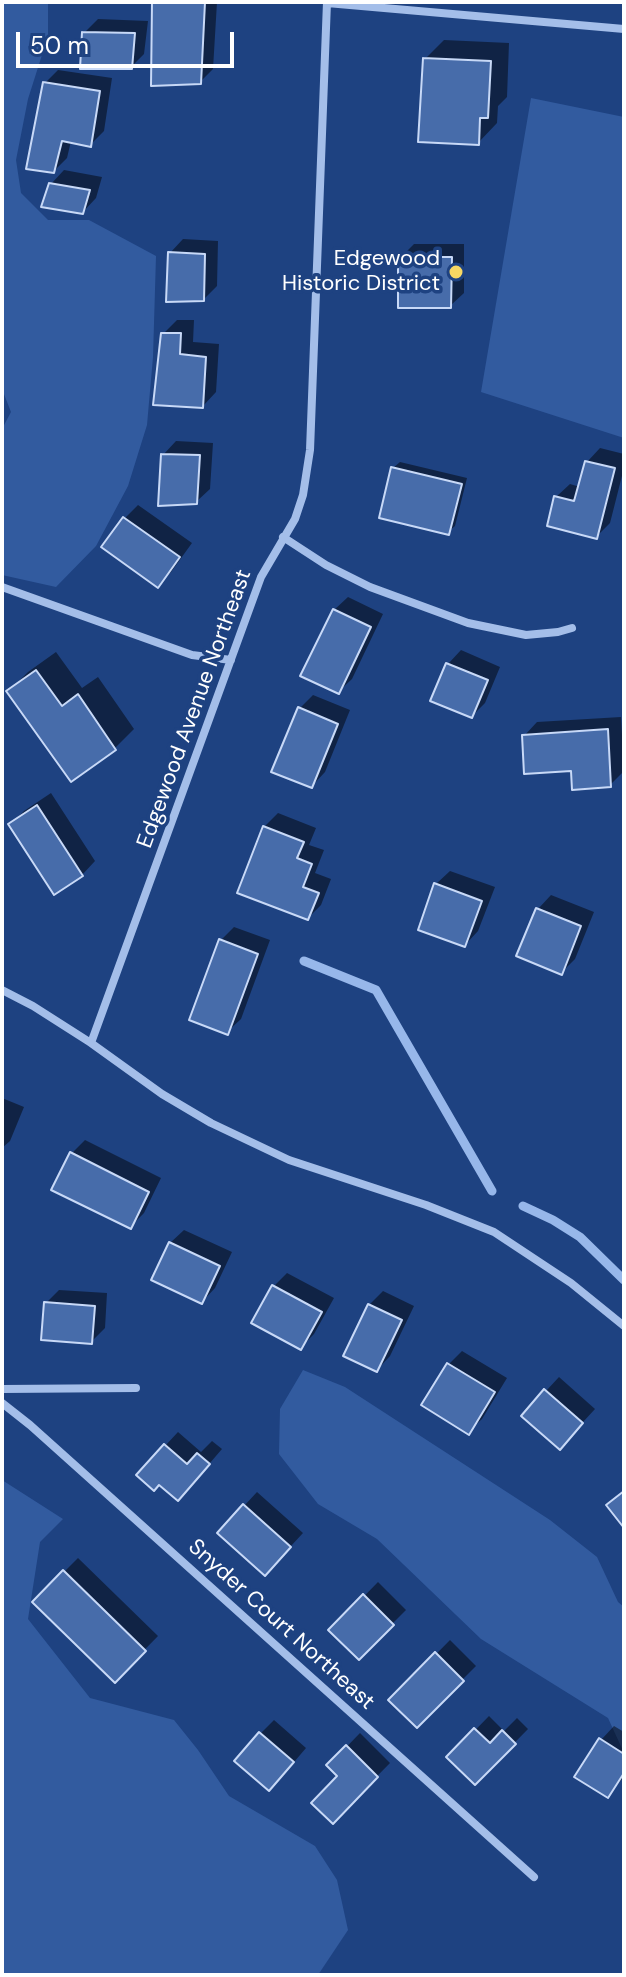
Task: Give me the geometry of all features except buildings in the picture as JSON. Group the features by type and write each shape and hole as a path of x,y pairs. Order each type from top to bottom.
{"street":[{"path":"327,3 624,29"},
{"name":"Edgewood Avenue Northeast","path":"91,1043 261,577 295,519 303,495 310,450 327,3"},
{"path":"283,537 326,565 370,587 468,623 526,635 572,628"},
{"path":"2,587 192,655 231,660"},
{"path":"2,990 33,1006 162,1094 211,1123 289,1160 426,1205 494,1232 571,1283 624,1326"},
{"path":"2,1389 136,1388"},
{"name":"Snyder Court Northeast","path":"2,1403 42,1435 534,1877"}],"shaded area":[{"path":"2,2 48,2 48,36 28,99 16,160 21,193 48,220 89,220 156,256 147,425 128,486 96,546 56,587 2,575 2,429 11,412 2,389"},
{"path":"531,98 624,117 624,438 481,392"},
{"path":"303,1370 345,1387 550,1520 597,1557 618,1602 624,1607 624,1753 608,1718 481,1639 377,1539 318,1504 279,1454 280,1409"},
{"path":"2,1480 63,1519 40,1542 28,1619 90,1698 174,1720 229,1796 315,1846 337,1880 348,1930 318,1975 2,1975"}],"waterway":[{"path":"304,961 376,990 492,1191"},
{"path":"523,1206 580,1237 624,1280"}],"place":[{"name":"Edgewood Historic District","path":"456,272"}]}
